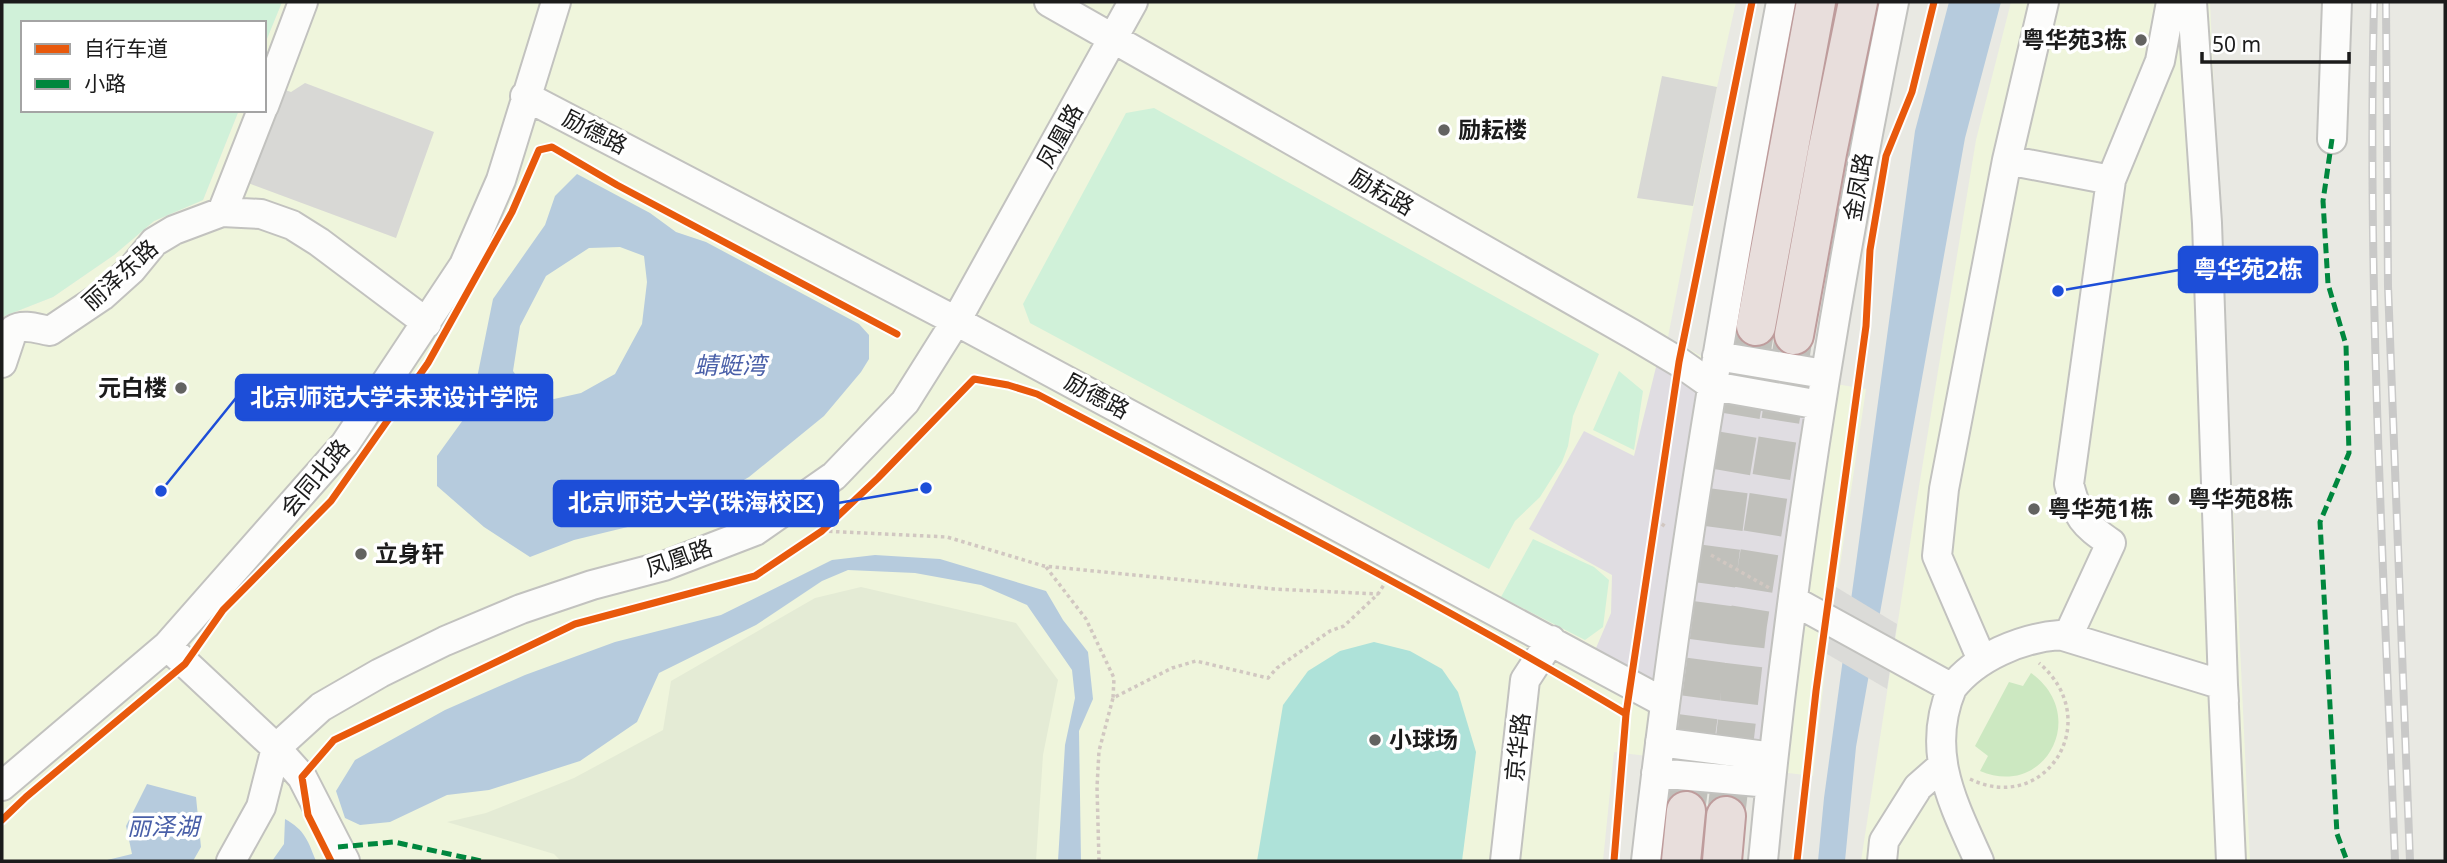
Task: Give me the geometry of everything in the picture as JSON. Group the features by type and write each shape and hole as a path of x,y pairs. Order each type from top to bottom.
{"highway":[{"path":"1756,326 1816,2"},
{"name":"金凤路","path":"1794,334 1858,2"},
{"path":"1681,861 1686,811"},
{"path":"1722,861 1726,816"}],"street":[{"path":"266,100 303,2"},
{"name":"会同北路","path":"2,786 167,646 345,444 464,265 495,193 556,2"},
{"name":"励耘路","path":"1049,2 1632,334 1713,386"},
{"name":"凤凰路","path":"276,748 321,707 380,673 445,641 533,605 592,585 664,566 755,531 834,477 905,402 956,320 1133,2"},
{"path":"1646,861 1665,703 1717,356 1781,2"},
{"name":"金凤路","path":"1772,770 1824,374 1894,2"},
{"path":"1982,660 1937,556 1944,489 2007,160 2044,2"},
{"path":"2068,636 2111,543 2084,524 2069,484 2112,180 2160,61 2171,2"},
{"path":"2192,2 2207,223 2225,740 2232,861"},
{"path":"2332,139 2337,2"},
{"name":"励德路","path":"525,96 956,320 1665,703"},
{"path":"222,212 261,112"},
{"path":"2007,160 2112,180"},
{"name":"丽泽东路","path":"2,363 13,330 19,326 27,326 50,331 102,296 132,269 154,242 174,230 222,212 261,214 292,225 319,242 427,323"},
{"path":"1717,356 1824,374"},
{"path":"1713,386 1820,405"},
{"path":"1794,601 1952,688"},
{"path":"1979,861 1948,790 1942,766 1944,706 1963,673 1982,660 2014,646 2048,636 2068,636 2223,685"},
{"name":"京华路","path":"1505,861 1525,680 1551,640"},
{"path":"167,646 276,748 302,777 345,861"},
{"path":"1660,742 1772,770"},
{"path":"231,861 261,807 276,748"},
{"path":"1882,861 1884,841 1918,787 1942,766"},
{"path":"1656,773 1772,770"},
{"path":"1763,861 1772,770"}],"path":[{"path":"1654,534 1658,507"},
{"path":"1656,520 1689,543 1794,601"},
{"path":"810,538 831,522"},
{"path":"822,531 947,537 1044,565 1274,589 1378,594 1344,626 1330,631 1268,678 1196,661 1172,668 1113,698"},
{"path":"1044,565 1086,619 1114,678 1113,698 1099,751 1099,861"},
{"path":"1376,572 1400,585"},
{"path":"1942,766 1977,783 1995,787 2014,786 2032,780 2048,769 2060,754 2067,737 2070,718 2066,699 2055,679 2042,664 2014,646"}],"shaded area":[{"path":"2,2 282,2 266,41 266,21 21,21 21,112 238,112 203,200 154,221 114,255 53,297 2,317"},
{"path":"282,2 1736,2 1668,337 1715,364 1866,389 1827,654 1813,776 1614,752 1603,861 2,861 2,317 53,297 114,255 154,221 203,200 238,112 266,112 266,41"},
{"path":"2011,2 2210,2 2250,861 1861,861 1976,140"},
{"path":"1662,76 1717,87 1693,206 1637,198"},
{"path":"305,83 434,132 396,238 248,183 285,90 291,92"},
{"path":"1154,108 1599,354 1573,416 1568,446 1562,462 1540,497 1515,521 1489,569 1030,323 1023,304 1126,113"},
{"path":"1660,351 1679,362 1820,405 1772,765 1658,752 1665,703 1590,662 1611,613 1612,575 1529,529 1584,431 1634,456"},
{"path":"1619,371 1643,391 1634,450 1593,430"},
{"path":"1533,539 1594,567 1609,580 1603,627 1585,640 1501,597"},
{"path":"861,587 1016,623 1058,680 1043,755 1036,861 561,861 554,854 447,822 486,813 574,778 663,730 671,681 815,598"},
{"name":"小球场","path":"1374,642 1410,651 1442,669 1458,692 1476,752 1462,861 1257,861 1283,705 1308,671 1340,651"}],"green space":[{"path":"2031,673 2048,690 2057,710 2058,730 2052,748 2040,763 2024,773 2003,777 1980,771 1988,756 1975,746 2009,682 2023,686"}],"water":[{"path":"1949,2 2001,2 1965,138 1856,747 1845,861 1818,861 1824,798 1915,131"},
{"name":"蜻蜓湾","path":"577,174 650,213 676,232 706,242 859,324 869,335 869,359 824,416 749,477 706,502 669,517 574,540 530,557 484,527 437,486 437,456 468,413 482,400 476,390 477,378 493,299 545,225 555,196","holes":["620,247 644,256 647,282 642,324 615,374 581,393 554,399 529,394 513,371 520,326 546,276 589,248"]},
{"path":"875,555 940,559 1046,591 1063,620 1088,652 1093,699 1079,731 1081,861 1058,861 1065,745 1075,698 1072,670 1027,605 981,585 915,573 848,570 822,581 756,625 659,673 637,722 580,761 489,790 447,795 390,822 360,825 345,818 336,791 355,760 445,710 525,675 615,642 721,615 832,560"},
{"name":"丽泽湖","path":"147,784 196,797 201,847 193,861 103,861 132,854 126,826"},
{"path":"285,819 301,832 316,861 272,861 284,844"}],"pier":[{"path":"1836,587 1897,624 1887,689 1827,654"}],"tunnel":[{"path":"1686,811 1731,474 1756,326"},
{"path":"1726,816 1748,624 1794,335"}],"railway":[{"path":"2374,2 2372,109 2375,324 2395,861"},
{"path":"2386,2 2388,286 2410,861"}],"marked path":[{"path":"2332,139 2323,201 2328,284 2346,345 2349,453 2320,522 2337,834 2347,861"},
{"path":"338,847 394,842 481,861"}],"cycle path":[{"path":"1614,861 1626,714 1679,362 1752,2"},
{"path":"1797,861 1816,691 1866,326 1870,250 1886,156 1912,92 1934,2"},
{"path":"2,820 185,664 223,610 331,501 428,363 512,212 539,150 552,147 617,185 897,334"},
{"path":"331,861 308,815 302,777 334,740 575,624 755,576 822,531 878,478 974,379 1037,394 1407,590 1626,714"}],"place":[{"name":"粤华苑3栋","path":"2141,40"},
{"name":"励耘楼","path":"1444,130"},
{"name":"粤华苑2栋","path":"2058,291"},
{"name":"元白楼","path":"181,388"},
{"name":"北京师范大学(珠海校区)","path":"926,488"},
{"name":"北京师范大学未来设计学院","path":"161,491"},
{"name":"粤华苑8栋","path":"2174,499"},
{"name":"粤华苑1栋","path":"2034,509"},
{"name":"立身轩","path":"361,554"},
{"name":"小球场","path":"1375,740"}]}
